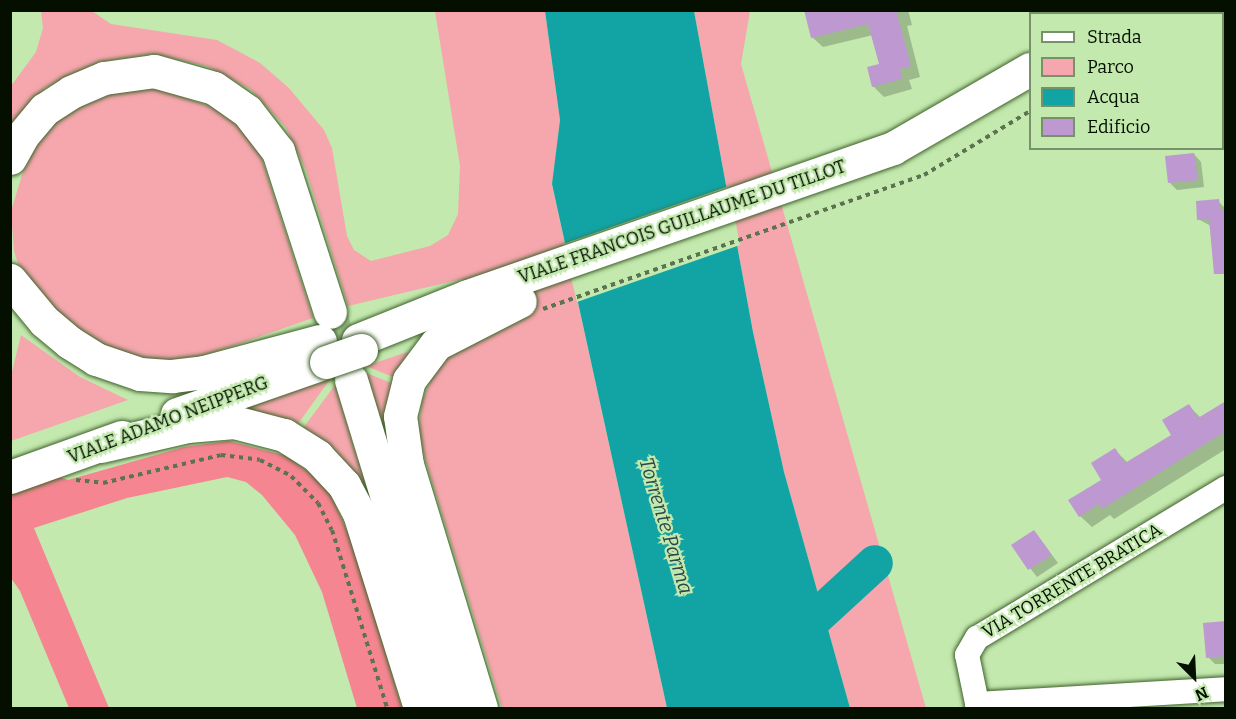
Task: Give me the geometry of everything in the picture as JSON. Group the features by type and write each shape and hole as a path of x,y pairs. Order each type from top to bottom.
{"main road":[{"path":"10,158 22,136 45,109 71,92 104,78 154,70 214,88 247,111 278,151 345,344 451,708"},
{"name":"VIALE FRANCOIS GUILLAUME DU TILLOT","path":"345,344 473,310 825,193 1029,70"},
{"name":"VIALE FRANCOIS GUILLAUME DU TILLOT","path":"473,310 528,306 921,158 1029,94"},
{"path":"10,280 44,321 69,342 103,362 140,374 204,372 345,344"},
{"path":"473,310 420,361 405,392 400,426 407,465 481,708"},
{"name":"VIALE ADAMO NEIPPERG","path":"10,477 101,446 152,422 345,344"},
{"name":"VIALE ADAMO NEIPPERG","path":"10,460 345,344"},
{"path":"101,446 187,426 234,422 284,435 317,456 344,484 359,513 420,708"}],"street":[{"name":"VIA TORRENTE BRATICA","path":"978,706 968,655 977,638 1226,488"},
{"path":"978,706 1192,701 1226,689"}],"path":[{"path":"528,306 825,193 924,175 1029,112"},
{"path":"71,475 82,483 95,484 195,458 231,455 260,460 291,476 318,503 332,530 387,708"}],"green space":[{"path":"41,11 92,11 111,24 217,40 260,63 289,88 324,130 332,148 347,236 354,250 371,261 430,246 448,235 458,214 460,166 435,11 545,11 560,120 552,185 667,708 502,708 422,449 419,427 422,401 433,374 447,356 481,335 462,279 348,306 306,170 285,126 250,89 207,66 152,54 99,62 45,88 11,125 11,86 36,52 43,28"},
{"path":"694,11 750,11 741,64 926,708 850,708 784,472 753,332"},
{"path":"154,87 220,110 240,127 261,156 313,318 203,356 158,361 88,344 21,273 14,251 11,211 29,153 52,124 73,108 113,92"},
{"path":"21,335 80,377 128,400 11,441 11,376"},
{"path":"409,353 398,379 366,366"},
{"path":"367,375 396,385 398,476"},
{"path":"331,378 295,428 238,411"},
{"path":"335,385 385,548 301,431"}],"shaded area":[{"path":"229,441 287,456 320,481 331,495 353,544 402,708 357,708 322,592 295,535 262,495 246,482 227,477 127,498 34,528 109,708 69,708 20,591 11,578 10,491 57,476 68,480 184,447"}],"water":[{"name":"Torrente Parma","path":"545,11 694,11 753,332 784,472 850,708 667,708 552,184 560,120"}],"pier":[{"path":"729,186 740,245 577,302 563,244"}],"building":[{"path":"804,10 896,10 911,66 900,69 902,79 872,87 867,67 879,64 868,24 811,38"},
{"path":"1194,153 1198,180 1168,183 1165,156"},
{"path":"1219,199 1220,210 1226,209 1226,274 1214,274 1209,219 1197,220 1196,201"},
{"path":"1226,401 1226,431 1102,509 1099,504 1079,517 1068,500 1101,480 1091,463 1115,448 1125,463 1171,435 1162,420 1189,404 1198,418"},
{"path":"1034,530 1052,555 1028,570 1011,545"},
{"path":"1226,621 1226,656 1206,658 1203,623"}],"waterway":[{"path":"739,708 813,620 875,563"}],"tunnel":[{"path":"330,312 351,380"}]}
